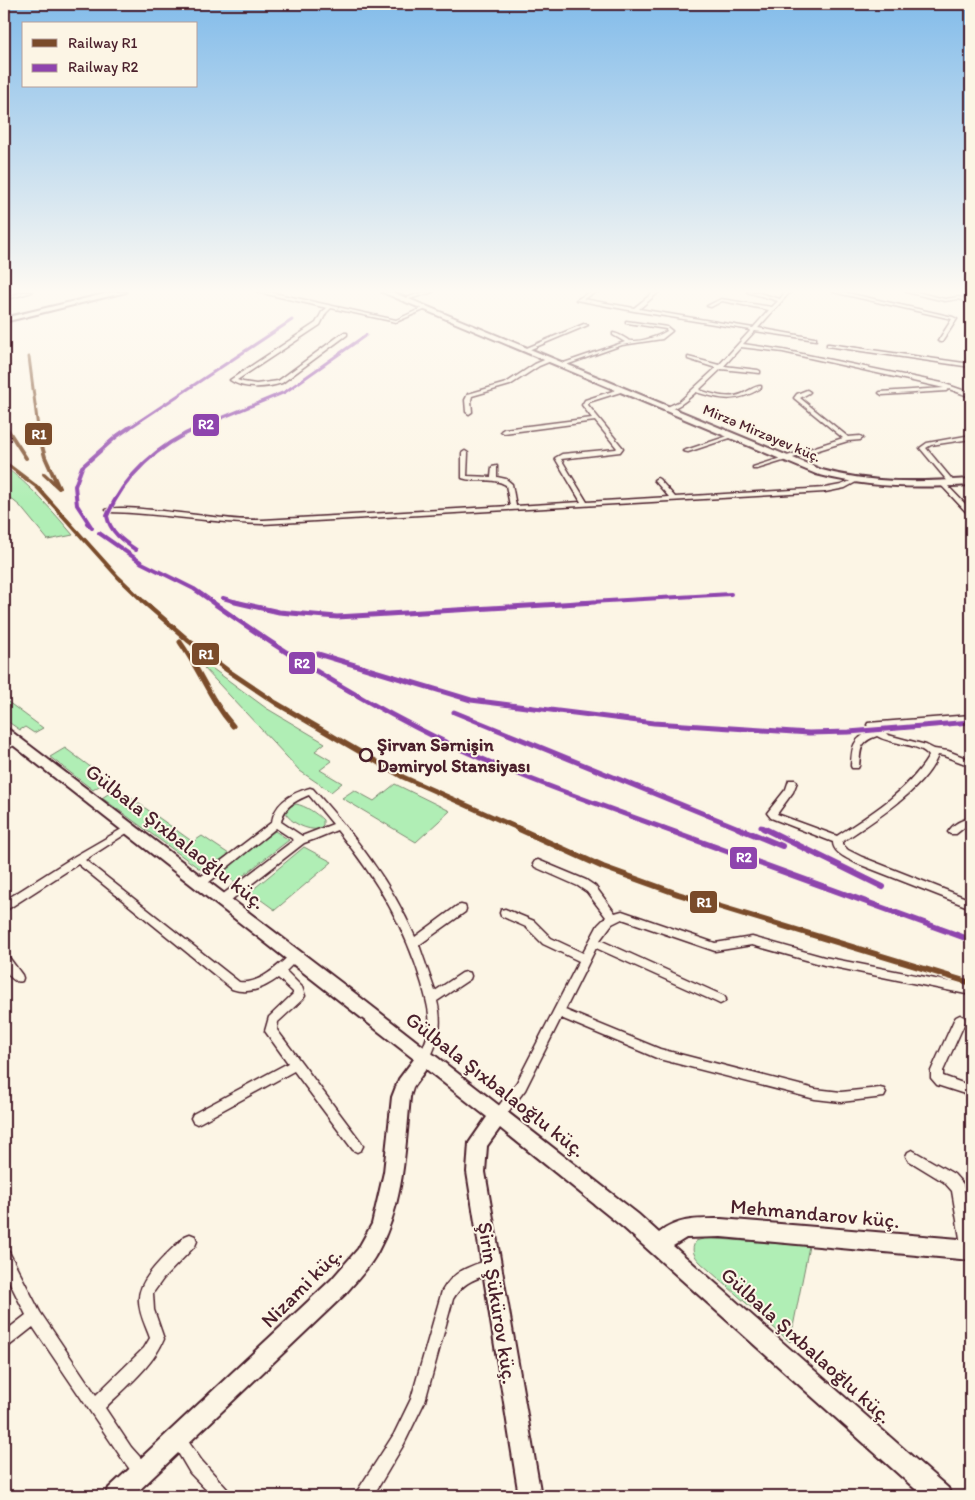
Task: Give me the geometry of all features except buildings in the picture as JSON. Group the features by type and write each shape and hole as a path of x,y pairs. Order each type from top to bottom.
{"main road":[{"name":"Mirzə Mirzəyev küç.","path":"554,362 786,459 819,472 853,482 896,486 971,482"},
{"name":"Gülbala Şıxbalaoğlu küç.","path":"8,740 222,901 498,1116 659,1245 940,1496"},
{"name":"Nizami küç.","path":"117,1496 338,1287 357,1266 372,1245 382,1222 391,1190 401,1097 405,1084 424,1058"},
{"name":"Şirin Şükürov küç.","path":"498,1116 478,1143 476,1172 530,1496"},
{"name":"Mehmandarov küç.","path":"659,1245 676,1232 686,1229 721,1228 970,1250"}],"street":[{"path":"260,362 233,380 238,383 268,386 280,382 307,362"},
{"path":"469,412 468,400 470,395 508,384 544,362"},
{"path":"561,365 570,362"},
{"path":"703,362 720,367 758,372"},
{"path":"667,409 682,402 725,362"},
{"path":"834,362 951,387 971,395"},
{"path":"944,362 971,366"},
{"path":"694,390 731,400 759,387"},
{"path":"882,393 951,387"},
{"path":"585,503 558,458 562,456 618,451 620,448 585,404 586,401 622,390"},
{"path":"807,392 798,395 797,398 847,439"},
{"path":"504,431 596,419"},
{"path":"686,451 733,436"},
{"path":"952,483 923,448 929,444 971,437"},
{"path":"755,468 847,439 860,438"},
{"path":"465,453 464,477 503,480 509,484 513,507"},
{"path":"494,467 494,479"},
{"path":"657,480 673,498"},
{"path":"109,510 246,522 825,490 843,487 853,482"},
{"path":"943,484 971,514"},
{"path":"971,718 870,726 876,733 891,740 926,748 932,752 945,753 971,762"},
{"path":"855,766 858,742 861,738 876,733"},
{"path":"838,840 896,799 931,762 934,756 932,752"},
{"path":"792,782 790,790 772,813 774,816 838,840"},
{"path":"199,884 276,823 277,812 283,805 310,791 339,825 378,877 394,903 414,943 432,999 436,1018 432,1044 424,1058"},
{"path":"953,832 963,823 971,821"},
{"path":"276,823 301,840"},
{"path":"222,901 301,840 339,825"},
{"path":"4,906 127,829"},
{"path":"838,840 837,845 845,853 859,860 971,904"},
{"path":"78,859 236,986 245,989 255,986 294,958"},
{"path":"538,864 582,883 591,889 612,917"},
{"path":"414,943 461,909"},
{"path":"506,913 530,924 547,941 586,959"},
{"path":"498,1116 522,1086 604,923 612,917 622,914 715,947 752,941 824,961 971,991"},
{"path":"594,942 720,999"},
{"path":"4,959 18,978"},
{"path":"278,971 298,990 299,996 272,1020 272,1031 357,1146"},
{"path":"432,999 466,976"},
{"path":"559,1012 659,1054 696,1064 815,1094 841,1097 880,1093"},
{"path":"960,1020 937,1071 937,1078 971,1090"},
{"path":"197,1118 296,1064"},
{"path":"912,1156 949,1178 958,1188 970,1250"},
{"path":"96,1406 149,1353 157,1339 146,1303 146,1293 151,1284 190,1241"},
{"path":"4,1257 35,1317 126,1452 142,1472"},
{"path":"364,1496 399,1439 418,1401 447,1296 453,1283 464,1275 492,1266"},
{"path":"4,1341 35,1317"},
{"path":"177,1439 196,1468 222,1496"}],"green space":[{"path":"4,466 49,507 73,535 48,540 20,506 4,493"},
{"path":"209,666 266,708 325,743 315,751 332,761 320,770 342,783 331,792 300,771 204,668"},
{"path":"4,699 43,728 34,733 25,727 20,730 4,719"},
{"path":"65,748 108,780 93,790 50,757"},
{"path":"395,784 450,811 416,842 342,798 354,790 374,801"},
{"path":"117,788 193,842 202,836 229,854 204,872 102,798"},
{"path":"296,804 307,808 317,815 323,820 323,825 319,829 310,829 291,820 285,812 287,808"},
{"path":"275,831 289,840 235,882 221,872"},
{"path":"304,847 332,862 275,910 250,892"},
{"path":"706,1238 809,1246 790,1342 696,1258 693,1250 694,1244 696,1241"}],"rail line":[{"name":"R1","path":"30,362 40,441 51,473 59,488 44,474"},
{"name":"R2","path":"87,523 92,528 77,505 75,486 82,467 117,436 229,362"},
{"name":"R2","path":"136,550 122,540 110,527 107,516 121,488 131,476 166,446 193,430 285,392 328,362"},
{"name":"R1","path":"4,424 26,458"},
{"name":"R1","path":"4,462 37,487 118,577 150,608 189,641 227,670 276,703 403,777 603,867 678,894 971,983"},
{"name":"R2","path":"99,533 142,563 194,589 279,649 327,679 437,738 538,783 971,940"},
{"name":"R2","path":"223,598 279,612 337,617 731,594"},
{"name":"R1","path":"180,642 192,659 218,709 233,726"},
{"name":"R2","path":"318,654 471,700 654,723 809,733 849,732 971,722"},
{"name":"R2","path":"454,712 782,846"},
{"name":"R2","path":"761,827 883,887"}],"place":[{"name":"Şirvan Sərnişin Dəmiryol Stansiyası","path":"366,755"}]}
